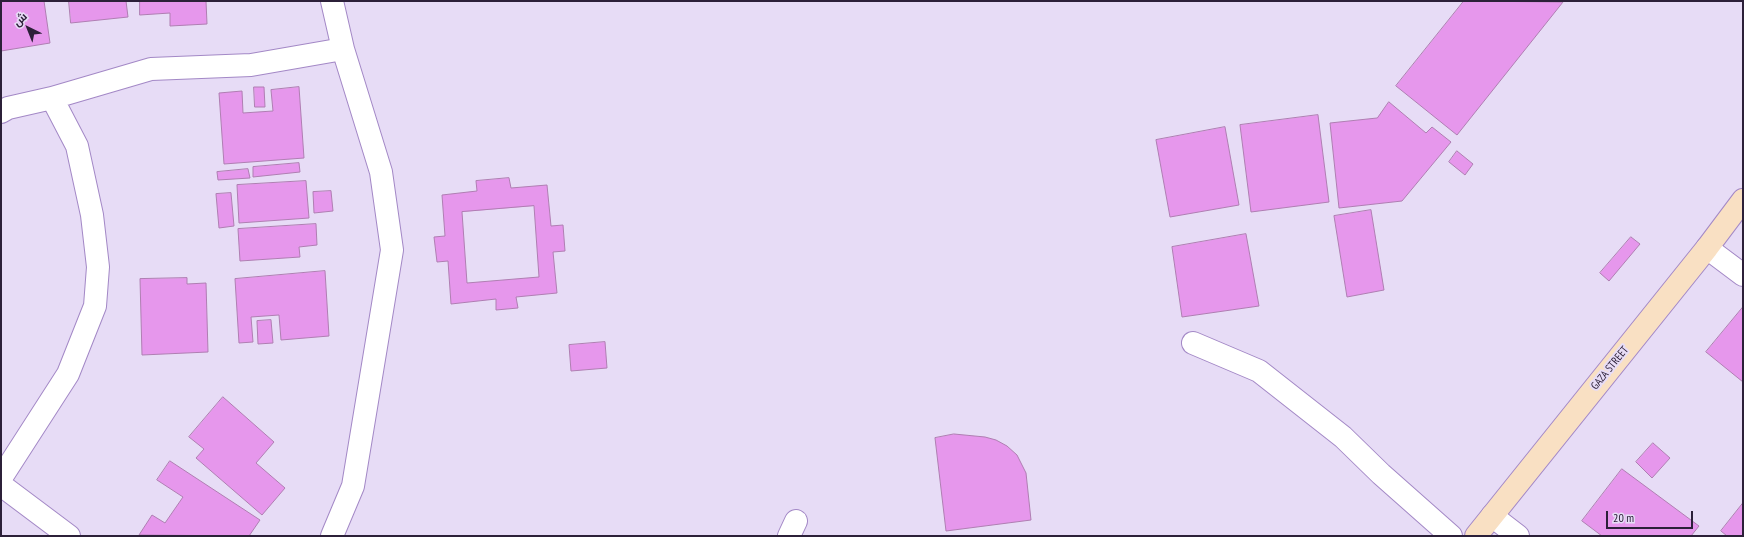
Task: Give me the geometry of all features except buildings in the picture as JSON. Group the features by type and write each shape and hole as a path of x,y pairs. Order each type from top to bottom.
{"main road":[{"name":"GAZA STREET","path":"1476,536 1707,248 1743,200"}],"street":[{"path":"332,1 343,49 381,172 392,250 353,486 332,536"},
{"path":"1,112 8,108 52,98 151,69 251,65 343,49"},
{"path":"1,478 68,374 95,306 98,267 92,215 77,146 52,98"},
{"path":"1707,248 1743,275"},
{"path":"1193,343 1259,371 1343,437 1381,474 1451,536"},
{"path":"1,485 69,536"},
{"path":"1492,516 1518,536"}]}
